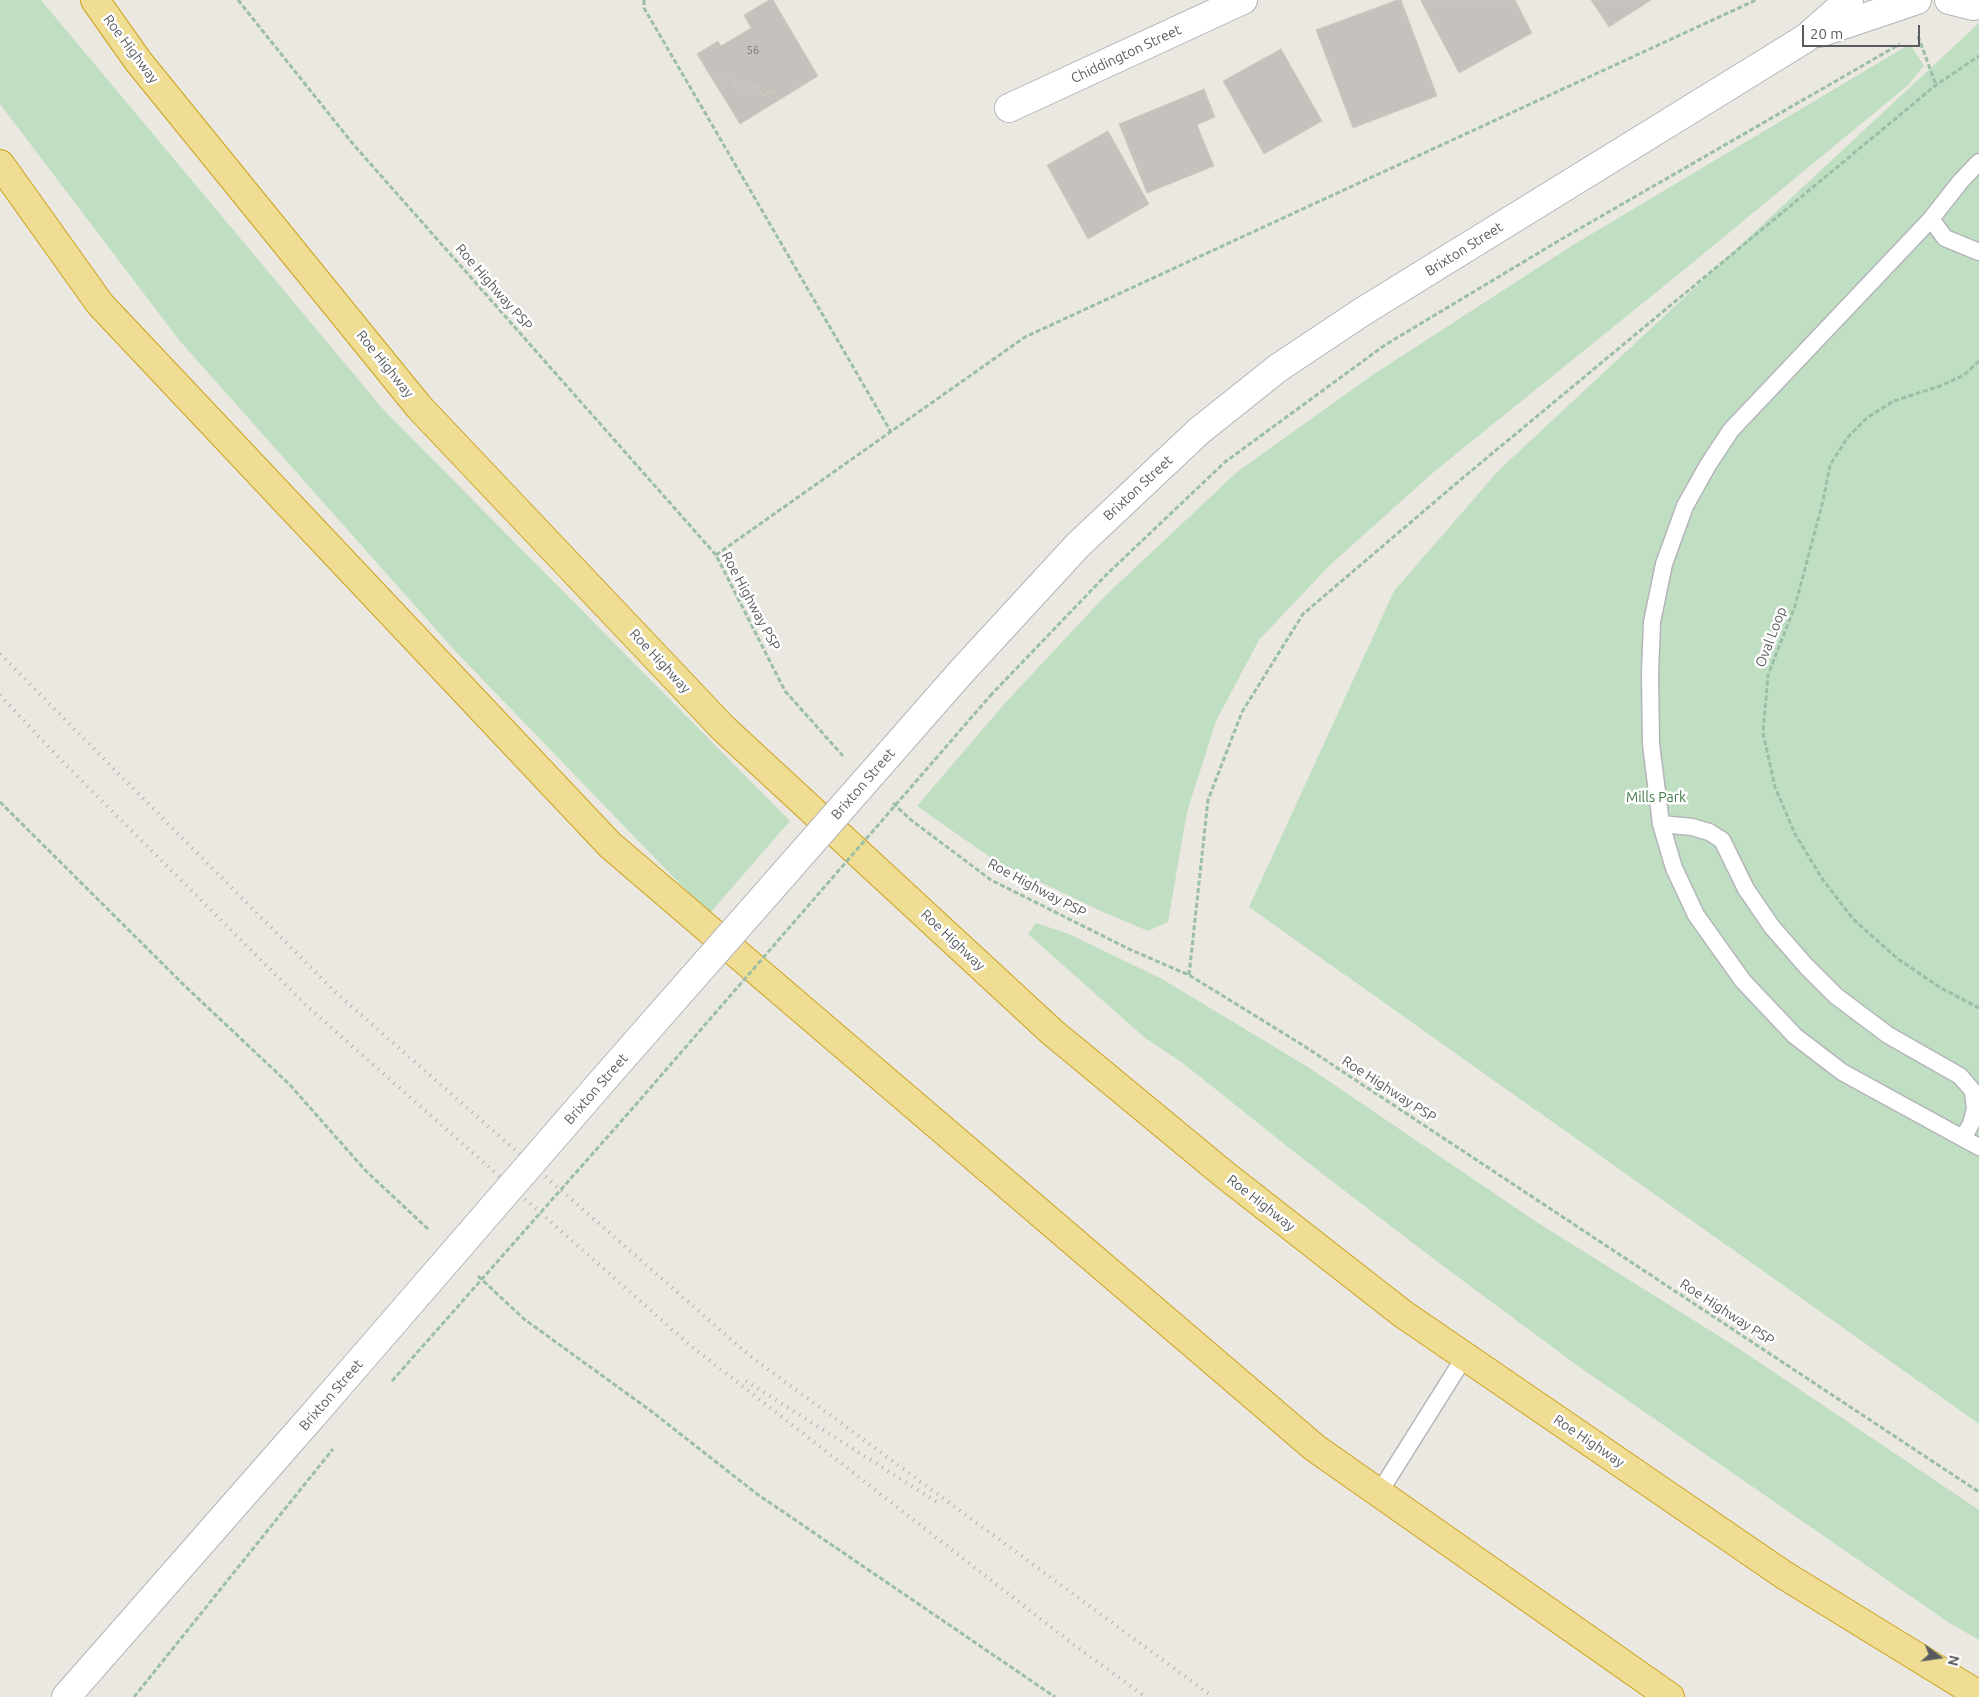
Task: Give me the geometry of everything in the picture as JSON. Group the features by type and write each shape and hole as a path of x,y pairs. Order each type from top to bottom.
{"highway":[{"name":"Roe Highway","path":"95,0 138,61 419,407 723,728 1052,1032 1232,1181 1402,1314 1784,1575 1979,1695"},
{"path":"0,164 100,304 610,845 1315,1448 1670,1697"}],"main road":[{"name":"Chiddington Street","path":"1008,108 1243,0"},
{"name":"Brixton Street","path":"66,1697 962,671 1078,545 1199,431 1278,368 1362,312 1806,38 1849,0"},
{"name":"Brixton Street","path":"1806,38 1918,0"}],"lane":[{"path":"1979,162 1960,182 1931,219 1732,430 1708,465 1686,506 1664,564 1652,622 1650,673 1651,744 1661,824 1674,868 1696,914 1743,981 1795,1036 1842,1072 1979,1147"},
{"path":"1931,219 1945,238 1979,252"},
{"path":"1661,824 1692,827 1709,832 1722,840 1746,889 1772,926 1806,966 1836,996 1888,1035 1960,1076 1973,1091 1975,1109 1971,1124 1963,1138"},
{"path":"1379,1493 1465,1356"}],"path":[{"name":"Roe Highway PSP","path":"238,0 352,144 716,555 785,691 847,759"},
{"path":"644,0 644,8 890,432"},
{"path":"716,555 1025,337 1756,0"},
{"path":"1909,39 1918,34 1936,85"},
{"path":"389,1384 632,1109 990,696 1105,576 1226,462 1384,346 1569,235 1901,44"},
{"path":"1189,974 1208,800 1242,712 1304,614 1465,476 1936,85 1979,56"},
{"name":"Oval Loop","path":"1979,361 1964,375 1940,386 1894,401 1868,417 1848,437 1830,465 1823,501 1795,606 1768,675 1763,733 1775,787 1795,834 1823,880 1854,920 1917,974 1979,1008"},
{"name":"Roe Highway PSP","path":"889,799 910,820 991,880 1131,950 1189,974 1301,1044 1979,1492"},
{"path":"0,802 186,987 290,1085 366,1171 430,1231"},
{"path":"474,1272 524,1319 651,1411 756,1494 1055,1697"},
{"path":"134,1697 337,1444"}],"green space":[{"path":"0,0 41,0 383,409 790,821 709,914 456,652 179,340 0,104"},
{"name":"Mills Park","path":"1979,23 1979,1424 1249,907 1394,591 1499,470"},
{"path":"1910,44 1924,66 1907,86 1435,471 1330,565 1259,640 1216,721 1187,812 1168,922 1148,931 1101,911 994,860 917,806 1006,702 1105,596 1237,472 1371,376 1573,245"},
{"path":"1036,923 1069,934 1162,979 1311,1069 1535,1221 1738,1348 1979,1510 1979,1640 1948,1622 1578,1366 1439,1263 1298,1155 1184,1064 1145,1038 1028,934"}],"building":[{"path":"769,0 773,0 818,76 779,100 773,90 763,96 756,84 741,93 731,76 716,85 697,54 718,41 721,46 751,28 744,15"},
{"path":"1401,0 1437,96 1353,128 1316,30"},
{"path":"1422,0 1515,0 1532,33 1459,73"},
{"path":"1591,0 1651,0 1609,27"},
{"path":"1281,49 1322,121 1264,154 1223,81"},
{"path":"731,76 741,93 756,84 763,96 773,90 779,100 740,124 716,85"},
{"path":"1204,89 1215,117 1197,125 1214,166 1147,193 1119,124"},
{"path":"1108,131 1149,204 1088,239 1047,165"}],"railway":[{"path":"0,654 334,991 750,1356 1213,1697"},
{"path":"0,695 63,762 307,1006 691,1346 1074,1645 1146,1697"},
{"path":"746,1381 940,1504"}]}
